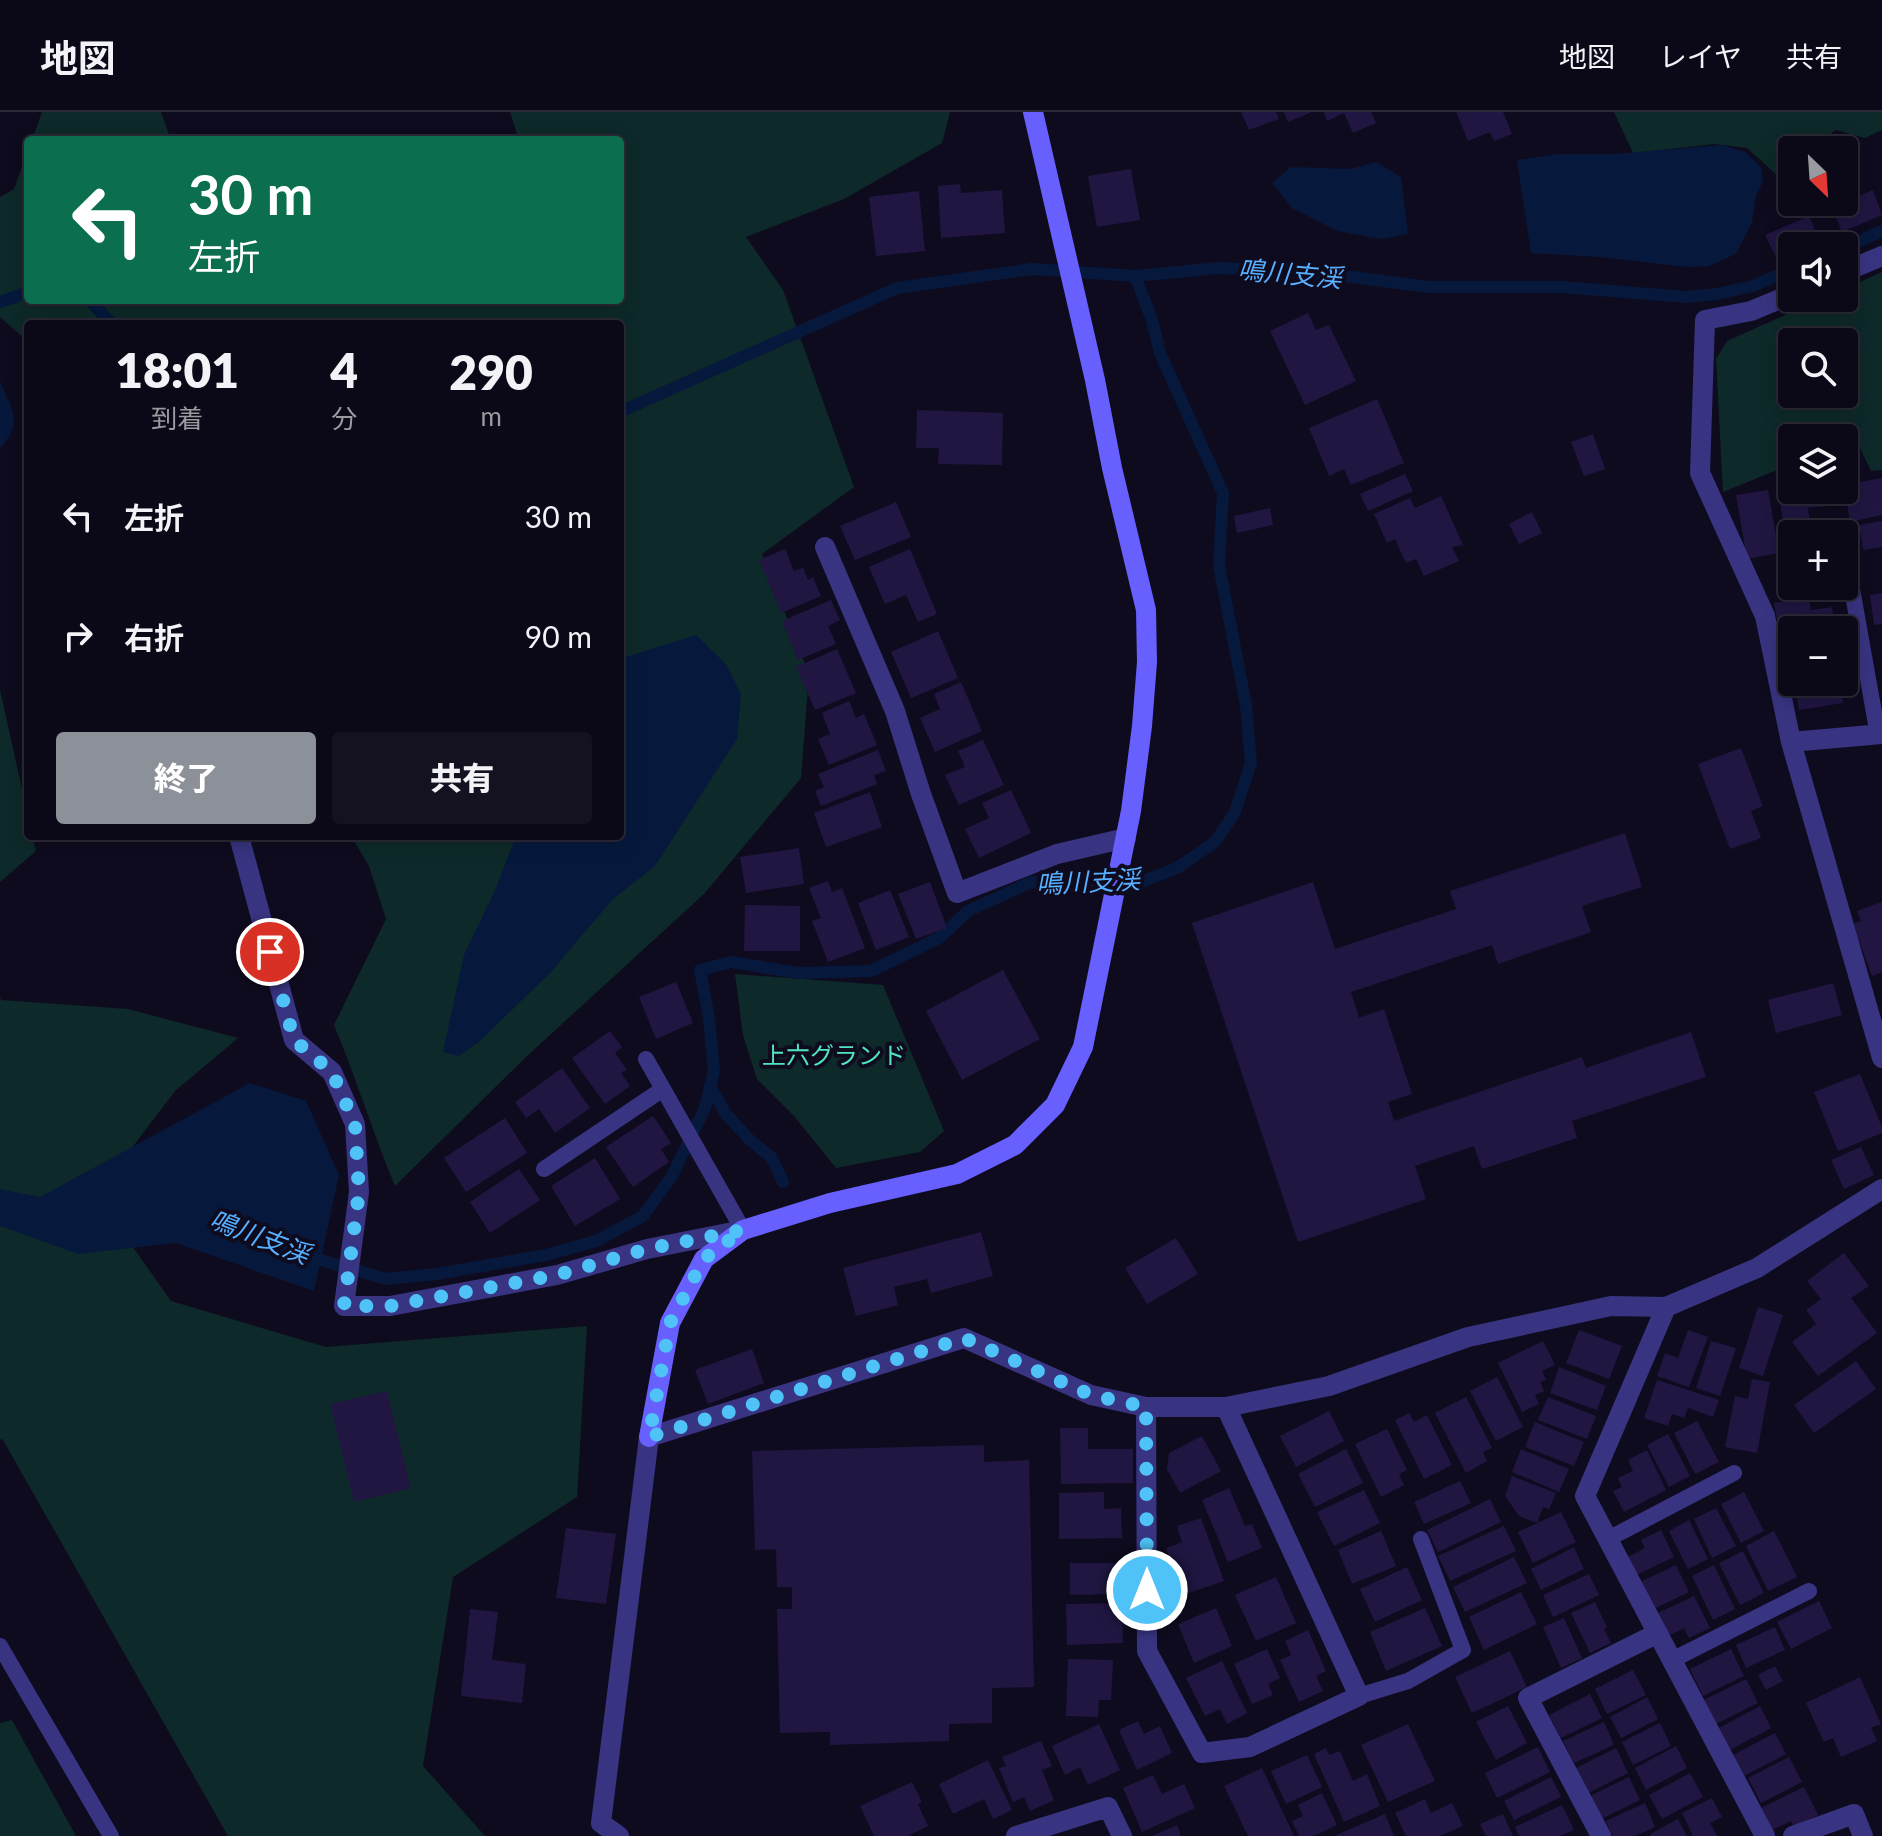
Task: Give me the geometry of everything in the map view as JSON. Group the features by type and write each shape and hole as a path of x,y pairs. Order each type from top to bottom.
{"street":[{"path":"240,840 294,1040 332,1072 355,1124 359,1192 344,1306 390,1306 557,1275 647,1249 743,1230 830,1203 957,1174 1015,1145 1055,1105 1083,1047 1126,838 1142,726 1147,662 1146,610 1033,112"},
{"path":"1858,266 1882,256"},
{"path":"1778,300 1751,311 1705,320 1700,473 1765,616 1791,742 1882,1058"},
{"path":"825,547 895,711 957,893 1057,854 1126,838"},
{"path":"1791,742 1880,734"},
{"path":"649,1437 964,1338 1091,1395 1146,1407 1226,1407 1329,1386 1468,1337 1611,1306 1666,1307 1757,1268 1882,1189"},
{"path":"619,1836 600,1830 649,1437 670,1323 704,1259 743,1230"},
{"path":"1666,1307 1585,1496 1765,1836"},
{"path":"1146,1407 1147,1651 1202,1753 1250,1747 1359,1696 1226,1407"},
{"path":"1601,1836 1528,1698 1658,1633"},
{"path":"1016,1836 1108,1807 1122,1836"},
{"path":"1793,1836 1854,1814 1863,1836"}],"lane":[{"path":"1855,600 1880,734"},
{"path":"646,1059 743,1230"},
{"path":"544,1169 663,1089"},
{"path":"1608,1539 1734,1473"},
{"path":"1359,1696 1408,1681 1463,1650 1421,1539"},
{"path":"1672,1660 1809,1591"},
{"path":"0,1646 111,1836"}],"green space":[{"path":"42,112 161,112 170,136 33,136"},
{"path":"510,112 950,112 942,143 844,199 746,237 783,290 854,487 762,554 809,674 801,778 704,894 527,1056 395,1186 334,1025 386,919 369,866 353,840 624,840 624,320 24,320 24,338 0,317 0,197 14,189 24,161 24,304 624,304 624,136 518,136"},
{"path":"1614,112 1882,112 1882,130 1865,138 1836,130 1828,136 1778,136 1778,176 1747,148 1715,144 1633,153"},
{"path":"1882,272 1882,470 1871,471 1858,444 1858,424 1778,424 1778,470 1723,492 1716,359 1727,341 1792,312 1858,312 1858,283"},
{"path":"0,690 24,798 24,840 33,840 36,851 0,882"},
{"name":"上六グランド","path":"735,974 883,985 944,1131 920,1152 836,1168 794,1116 757,1079 743,1035"},
{"path":"0,997 1,1000 128,1009 238,1038 175,1091 96,1195 171,1301 326,1347 587,1326 577,1497 453,1577 423,1766 485,1836 228,1836 0,1439"},
{"path":"12,1720 76,1836 0,1836 0,1723"}],"water":[{"path":"1722,145 1745,152 1761,167 1763,181 1756,196 1752,222 1736,254 1709,266 1687,267 1531,253 1517,160 1560,154 1614,154"},
{"path":"1376,162 1401,177 1408,234 1381,239 1337,231 1292,208 1272,183 1291,167 1351,169"},
{"path":"0,382 12,409 14,424 0,448"},
{"path":"696,635 726,664 741,695 737,739 655,866 613,899 550,973 480,1041 459,1056 443,1052 464,955 514,840 624,840 624,658"},
{"path":"250,1083 306,1101 339,1175 314,1291 176,1243 78,1254 0,1226 0,1189 40,1197"}],"building":[{"path":"1241,112 1276,112 1279,119 1249,130"},
{"path":"1284,112 1312,112 1288,122"},
{"path":"1324,112 1371,112 1376,123 1353,133 1344,113 1327,121"},
{"path":"1456,112 1503,112 1512,134 1494,141 1490,132 1468,141"},
{"path":"1131,169 1140,220 1097,227 1088,176"},
{"path":"960,184 961,193 1002,190 1005,233 941,238 938,186"},
{"path":"1873,190 1882,215 1842,232 1836,216 1858,216 1858,196"},
{"path":"919,191 925,251 876,256 869,197"},
{"path":"1809,216 1816,232 1778,232 1776,257 1765,235"},
{"path":"1308,313 1316,330 1329,325 1356,381 1305,405 1270,331"},
{"path":"1377,399 1404,463 1351,485 1344,469 1329,476 1309,428"},
{"path":"917,410 1003,413 1002,465 938,464 939,448 916,448"},
{"path":"1593,434 1605,469 1584,476 1571,442"},
{"path":"1405,474 1413,491 1368,511 1360,494"},
{"path":"1882,478 1882,515 1850,520 1847,504 1858,504 1858,482"},
{"path":"1768,490 1778,553 1747,559 1736,495"},
{"path":"1441,496 1463,545 1452,547 1459,561 1424,576 1416,559 1406,563 1395,539 1387,543 1374,514 1410,498 1415,508"},
{"path":"896,502 911,537 855,560 840,526"},
{"path":"1780,504 1826,504 1808,508 1810,520 1783,520"},
{"path":"1270,508 1273,525 1237,533 1234,516"},
{"path":"1532,512 1542,533 1519,544 1509,524"},
{"path":"1882,521 1882,547 1863,550 1859,525"},
{"path":"785,549 794,571 803,568 808,580 813,577 821,596 781,613 759,560"},
{"path":"910,549 937,614 918,622 906,595 885,604 869,567"},
{"path":"1882,593 1882,624 1874,625 1870,595"},
{"path":"831,600 840,620 828,626 836,644 798,660 782,621"},
{"path":"1809,600 1811,610 1832,607 1833,616 1778,616 1778,626 1774,603"},
{"path":"938,631 958,678 911,698 891,652"},
{"path":"837,649 856,693 815,710 796,667"},
{"path":"961,682 982,731 935,752 920,718 940,709 934,694"},
{"path":"1796,696 1842,696 1843,703 1799,710"},
{"path":"849,701 856,718 864,714 877,745 829,765 818,739 830,734 822,713"},
{"path":"983,740 1004,785 959,805 945,775 965,767 958,751"},
{"path":"1741,748 1763,806 1751,811 1761,838 1730,849 1698,764"},
{"path":"878,750 886,771 874,775 877,784 821,806 815,791 824,787 818,774"},
{"path":"1011,790 1031,833 979,858 965,829 989,818 982,803"},
{"path":"870,792 882,827 826,847 814,813"},
{"path":"1625,833 1642,887 1582,906 1591,932 1498,964 1492,945 1351,992 1359,1018 1384,1009 1412,1094 1388,1102 1394,1121 1582,1057 1586,1068 1691,1032 1706,1077 1572,1121 1577,1138 1482,1169 1474,1146 1415,1166 1426,1199 1298,1242 1192,923 1313,882 1335,949 1456,909 1450,891"},
{"path":"799,848 804,884 746,893 740,857"},
{"path":"828,881 832,892 842,888 865,948 828,962 812,921 821,918 809,888"},
{"path":"930,882 947,928 916,939 898,894"},
{"path":"890,890 909,937 876,950 858,903"},
{"path":"1882,902 1882,972 1872,976 1853,924 1861,921 1857,911"},
{"path":"745,905 800,906 800,951 744,951"},
{"path":"1003,970 1040,1039 962,1080 926,1011"},
{"path":"676,982 693,1023 656,1039 639,997"},
{"path":"1833,983 1842,1015 1776,1033 1768,1000"},
{"path":"610,1031 622,1047 615,1053 627,1070 621,1073 630,1086 605,1104 572,1058"},
{"path":"562,1068 590,1108 555,1133 539,1109 526,1118 515,1102"},
{"path":"1860,1074 1882,1133 1838,1151 1814,1092"},
{"path":"653,1116 671,1143 661,1149 669,1162 633,1187 606,1147"},
{"path":"505,1118 527,1153 466,1192 444,1158"},
{"path":"1861,1147 1874,1175 1844,1189 1831,1160"},
{"path":"595,1158 620,1199 575,1226 551,1186"},
{"path":"519,1169 540,1200 490,1233 470,1202"},
{"path":"981,1232 993,1276 931,1293 927,1279 894,1287 898,1305 856,1316 843,1268"},
{"path":"1176,1238 1198,1274 1147,1304 1125,1268"},
{"path":"1844,1253 1869,1286 1851,1298 1877,1333 1818,1376 1792,1342 1816,1324 1806,1310 1821,1299 1807,1281"},
{"path":"1758,1307 1783,1315 1763,1376 1739,1368"},
{"path":"1579,1330 1622,1346 1609,1379 1566,1363"},
{"path":"1688,1330 1708,1337 1689,1387 1657,1376 1665,1353 1678,1358"},
{"path":"1543,1341 1555,1365 1542,1371 1546,1380 1540,1382 1544,1391 1535,1395 1539,1404 1522,1412 1498,1363"},
{"path":"1711,1341 1736,1348 1720,1396 1696,1388"},
{"path":"752,1349 764,1383 708,1404 695,1370"},
{"path":"1856,1361 1876,1389 1814,1433 1794,1405"},
{"path":"1559,1367 1606,1386 1597,1410 1550,1393"},
{"path":"1497,1377 1523,1427 1496,1441 1470,1391"},
{"path":"1752,1379 1770,1382 1757,1453 1725,1447 1735,1396 1748,1399"},
{"path":"1657,1380 1719,1400 1713,1417 1688,1408 1684,1418 1672,1414 1668,1426 1644,1418"},
{"path":"387,1391 411,1488 354,1502 330,1404"},
{"path":"1466,1397 1492,1448 1483,1452 1487,1461 1466,1473 1435,1413"},
{"path":"1548,1397 1596,1416 1587,1439 1538,1420"},
{"path":"1329,1411 1344,1441 1296,1467 1280,1436"},
{"path":"1409,1413 1414,1422 1427,1415 1452,1465 1424,1479 1395,1420"},
{"path":"1697,1421 1719,1462 1695,1474 1674,1433"},
{"path":"1535,1422 1584,1442 1574,1466 1525,1447"},
{"path":"1060,1428 1088,1428 1088,1449 1133,1449 1133,1483 1061,1484"},
{"path":"1387,1429 1407,1470 1399,1474 1404,1485 1381,1497 1355,1444"},
{"path":"1668,1434 1690,1476 1669,1487 1647,1445"},
{"path":"1202,1436 1221,1471 1180,1493 1167,1469 1169,1453"},
{"path":"984,1445 984,1462 1029,1460 1034,1687 992,1688 992,1723 949,1724 949,1741 830,1745 830,1732 780,1733 777,1609 792,1609 792,1587 777,1587 776,1549 755,1550 752,1451"},
{"path":"1346,1449 1363,1483 1315,1507 1298,1474"},
{"path":"1521,1449 1569,1469 1559,1492 1512,1472"},
{"path":"1647,1450 1666,1490 1624,1512 1613,1491 1622,1487 1618,1478 1633,1471 1628,1460"},
{"path":"1512,1476 1556,1493 1549,1509 1543,1507 1537,1523 1519,1516 1505,1496"},
{"path":"1460,1481 1471,1503 1424,1524 1414,1502"},
{"path":"1229,1488 1245,1526 1252,1524 1262,1548 1228,1562 1202,1500"},
{"path":"1364,1490 1380,1523 1334,1546 1317,1512"},
{"path":"1104,1492 1104,1509 1121,1508 1122,1538 1059,1539 1059,1493"},
{"path":"1744,1492 1764,1531 1741,1543 1721,1504"},
{"path":"1490,1499 1501,1522 1438,1552 1427,1530"},
{"path":"1716,1508 1736,1546 1712,1558 1694,1519"},
{"path":"1561,1512 1576,1542 1533,1563 1518,1532"},
{"path":"1201,1518 1224,1581 1174,1598 1162,1565 1171,1562 1166,1548 1182,1542 1177,1526"},
{"path":"1689,1520 1708,1559 1688,1569 1669,1531"},
{"path":"1504,1526 1516,1551 1450,1581 1438,1556"},
{"path":"566,1528 616,1534 606,1604 556,1598"},
{"path":"1661,1530 1674,1557 1636,1575 1628,1557 1645,1548 1641,1540"},
{"path":"1381,1531 1396,1566 1352,1584 1338,1550"},
{"path":"1774,1531 1797,1577 1768,1591 1746,1546"},
{"path":"1574,1547 1584,1569 1541,1590 1531,1569"},
{"path":"1743,1551 1764,1593 1740,1605 1719,1563"},
{"path":"1514,1557 1527,1583 1465,1612 1453,1587"},
{"path":"1070,1563 1120,1563 1120,1594 1070,1595"},
{"path":"1676,1565 1689,1592 1654,1609 1640,1582"},
{"path":"1714,1565 1735,1609 1713,1620 1692,1576"},
{"path":"1407,1567 1422,1600 1375,1622 1360,1589"},
{"path":"1589,1574 1599,1595 1553,1617 1543,1595"},
{"path":"1276,1577 1296,1623 1256,1641 1235,1595"},
{"path":"1521,1592 1537,1624 1484,1650 1469,1617"},
{"path":"1694,1596 1710,1628 1689,1638 1684,1628 1669,1636 1658,1613"},
{"path":"1819,1601 1832,1628 1791,1649 1777,1622"},
{"path":"1595,1602 1611,1643 1590,1653 1571,1613"},
{"path":"1122,1603 1123,1643 1067,1645 1066,1604"},
{"path":"1216,1608 1232,1646 1194,1663 1178,1624"},
{"path":"1425,1608 1442,1646 1386,1671 1370,1632"},
{"path":"470,1609 498,1612 492,1660 526,1664 522,1703 461,1696"},
{"path":"1564,1618 1582,1658 1561,1668 1543,1627"},
{"path":"1775,1627 1785,1650 1746,1668 1736,1645"},
{"path":"1308,1630 1326,1671 1316,1676 1323,1691 1299,1702 1280,1660 1291,1655 1285,1641"},
{"path":"1267,1649 1280,1678 1268,1684 1273,1695 1252,1704 1234,1664"},
{"path":"1731,1649 1744,1676 1703,1696 1690,1669"},
{"path":"1510,1651 1527,1687 1472,1713 1455,1677"},
{"path":"1068,1659 1113,1660 1111,1700 1099,1700 1098,1717 1066,1716"},
{"path":"1222,1661 1247,1713 1227,1724 1220,1709 1205,1716 1186,1678"},
{"path":"1775,1666 1783,1681 1766,1690 1758,1675"},
{"path":"1633,1670 1646,1695 1607,1714 1595,1689"},
{"path":"1860,1677 1881,1724 1871,1728 1877,1741 1841,1757 1833,1738 1824,1742 1806,1703"},
{"path":"1746,1679 1758,1703 1716,1724 1704,1700"},
{"path":"1590,1694 1602,1718 1561,1738 1549,1715"},
{"path":"1647,1697 1658,1719 1621,1738 1610,1717"},
{"path":"1508,1706 1527,1743 1496,1760 1476,1722"},
{"path":"1760,1706 1771,1728 1730,1750 1719,1728"},
{"path":"1138,1721 1144,1734 1160,1726 1172,1753 1137,1770 1119,1730"},
{"path":"1604,1722 1614,1745 1574,1763 1563,1741"},
{"path":"1660,1723 1671,1746 1633,1765 1622,1742"},
{"path":"1099,1724 1120,1770 1088,1785 1080,1767 1065,1775 1052,1746"},
{"path":"1408,1724 1435,1781 1388,1802 1361,1745"},
{"path":"1775,1733 1786,1754 1744,1776 1733,1755"},
{"path":"1041,1741 1052,1766 1042,1770 1054,1800 1030,1811 1024,1797 1013,1802 999,1768 1006,1766 1002,1757"},
{"path":"1676,1746 1687,1768 1646,1790 1635,1768"},
{"path":"1538,1747 1550,1772 1497,1798 1485,1773"},
{"path":"1326,1748 1329,1755 1340,1751 1353,1781 1367,1774 1380,1806 1344,1822 1314,1754"},
{"path":"1616,1748 1628,1773 1586,1794 1574,1769"},
{"path":"1307,1755 1322,1787 1286,1804 1271,1771"},
{"path":"1789,1757 1802,1782 1761,1803 1748,1778"},
{"path":"988,1760 1012,1810 993,1819 984,1799 953,1814 939,1784"},
{"path":"1262,1768 1294,1836 1248,1836 1224,1786"},
{"path":"1690,1773 1703,1797 1662,1819 1649,1795"},
{"path":"1153,1775 1162,1794 1184,1784 1195,1808 1142,1832 1123,1788"},
{"path":"1551,1777 1561,1797 1514,1820 1504,1801"},
{"path":"1629,1777 1640,1800 1601,1819 1590,1796"},
{"path":"912,1782 922,1802 918,1804 928,1826 908,1836 874,1836 860,1806"},
{"path":"1804,1787 1818,1815 1794,1827 1791,1821 1772,1830 1761,1808"},
{"path":"1322,1793 1337,1825 1314,1836 1299,1836 1292,1821 1303,1816 1298,1805"},
{"path":"1712,1798 1722,1817 1710,1823 1717,1836 1693,1836 1682,1813"},
{"path":"1425,1799 1431,1813 1452,1803 1463,1826 1440,1836 1406,1836 1395,1813"},
{"path":"1645,1803 1655,1827 1635,1836 1612,1836 1606,1821"},
{"path":"1562,1805 1574,1830 1560,1836 1519,1836 1515,1827"},
{"path":"1385,1814 1394,1836 1334,1836"},
{"path":"1503,1814 1513,1836 1486,1836 1480,1824"},
{"path":"1678,1819 1687,1836 1651,1836 1650,1834"},
{"path":"1177,1825 1181,1836 1152,1836"}],"waterway":[{"name":"鳴川支渓","path":"1858,242 1882,231"},
{"name":"鳴川支渓","path":"307,1256 386,1279 437,1274 546,1255 596,1241 643,1216 672,1176 705,1108 714,1071 700,970 731,962 798,973 871,971 939,938 968,911 1031,882 1139,883 1177,868 1215,842 1235,812 1251,763 1246,705 1219,566 1223,493 1160,353 1152,320 1135,276 1219,268 1274,270 1429,287 1562,287 1686,297 1753,286 1778,275"},
{"path":"624,410 897,288 1032,269 1135,276"},
{"path":"0,302 24,293"},
{"path":"93,304 108,320"},
{"path":"710,1086 726,1114 772,1158 783,1182"}],"route":[{"path":"270,952 294,1040 332,1072 355,1124 359,1192 344,1306 390,1306 557,1275 647,1249 743,1230 704,1259 670,1323 649,1437 964,1338 1091,1395 1146,1407 1147,1590"}]}
